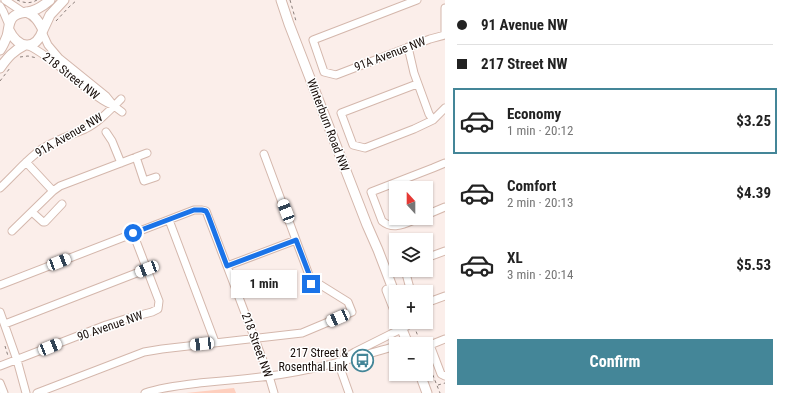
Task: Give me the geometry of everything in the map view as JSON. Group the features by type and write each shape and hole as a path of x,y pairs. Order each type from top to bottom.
{"main road":[{"path":"0,50 9,27 10,20 13,17 17,14 41,7 50,0"},
{"path":"0,68 12,53 38,40 50,15 64,0"},
{"name":"Winterburn Road NW","path":"276,0 289,24"},
{"name":"Winterburn Road NW","path":"281,0 289,24 391,285"},
{"path":"24,12 30,14 37,20 43,31"},
{"path":"9,27 15,40 27,45"},
{"name":"Winterburn Road NW","path":"367,225 381,274 389,295"},
{"path":"423,381 427,393"}],"street":[{"path":"5,0 24,12"},
{"name":"91A Avenue NW","path":"417,0 313,40 324,72 336,75 408,47 445,35"},
{"path":"0,6 9,27"},
{"path":"445,8 445,32"},
{"name":"218 Street NW","path":"43,31 48,45 59,58 106,96 114,106"},
{"name":"218 Street NW","path":"27,45 49,58 103,101 122,112"},
{"path":"408,47 417,84 432,120"},
{"path":"417,84 341,113 353,145 365,148 414,130 432,120 445,108"},
{"name":"91A Avenue NW","path":"0,188 36,154 47,146 95,123 121,99"},
{"path":"106,132 112,141 120,163"},
{"path":"12,231 60,186 147,153"},
{"path":"37,393 144,352 162,348 302,333 352,312 348,302 311,281 264,154"},
{"path":"136,157 144,181 156,177"},
{"path":"26,162 53,191"},
{"path":"399,181 445,163"},
{"path":"389,185 371,192 382,221 385,224 395,227 400,225"},
{"path":"32,212 43,222 45,222 62,204"},
{"path":"433,213 445,207"},
{"name":"218 Street NW","path":"169,220 194,210 206,211 269,376 274,393"},
{"path":"0,284 169,220 215,342"},
{"path":"5,324 147,269 133,233"},
{"path":"227,266 296,240"},
{"path":"433,255 445,251"},
{"name":"90 Avenue NW","path":"0,366 106,325 158,309 159,301 147,269"},
{"path":"433,300 445,296"},
{"path":"0,312 17,360 26,393"},
{"path":"338,362 396,329"},
{"path":"445,339 430,345 441,374 445,376"},
{"path":"145,393 183,385 269,376 317,368 389,348"},
{"path":"338,362 348,393"},
{"path":"0,383 4,393"}],"path":[{"path":"17,0 28,3 37,0"},
{"path":"54,24 57,19 77,0"},
{"path":"17,58 28,56 38,58 39,55"},
{"path":"0,81 12,64"},
{"path":"440,393 436,389 445,383"}],"shaded area":[{"path":"234,388 236,393 186,393"}],"place":[{"name":"217 Street & Rosenthal Link","path":"363,360"}],"route":[{"path":"133,233 197,209 206,211 227,266 296,240 311,279 311,284"}]}
